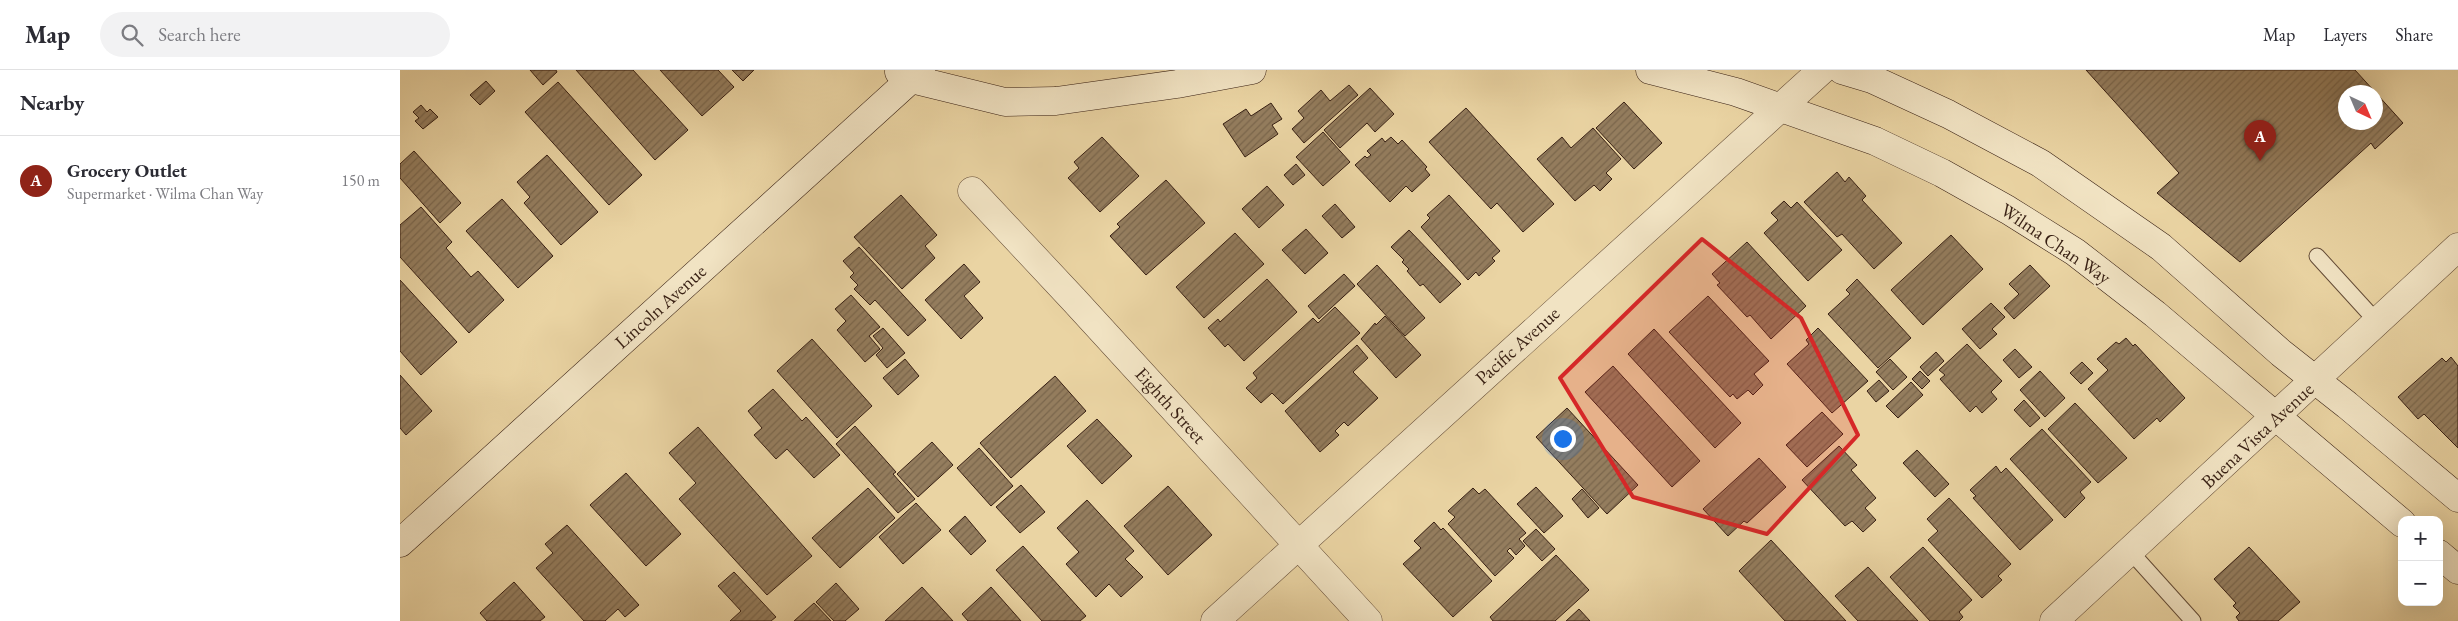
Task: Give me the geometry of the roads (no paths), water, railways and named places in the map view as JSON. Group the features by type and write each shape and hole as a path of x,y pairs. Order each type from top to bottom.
{"main road":[{"path":"909,73 1005,102 1056,101 1177,84 1252,70"},
{"name":"Wilma Chan Way","path":"1650,70 1736,92 1875,141 1942,173 2008,210 2075,252 2155,314 2398,520"},
{"name":"Pacific Avenue","path":"1214,621 1822,70"},
{"path":"1842,70 1872,80 1948,114 2040,163 2161,246 2281,353 2458,498"},
{"name":"Lincoln Avenue","path":"400,543 909,73"},
{"name":"Eighth Street","path":"972,191 1368,621"},
{"name":"Buena Vista Avenue","path":"2054,621 2277,417 2458,247"},
{"path":"2443,557 2458,570"}],"lane":[{"path":"2317,256 2378,323"},
{"path":"2130,551 2192,621"}],"place":[{"name":"Grocery Outlet","path":"2260,161"}]}
